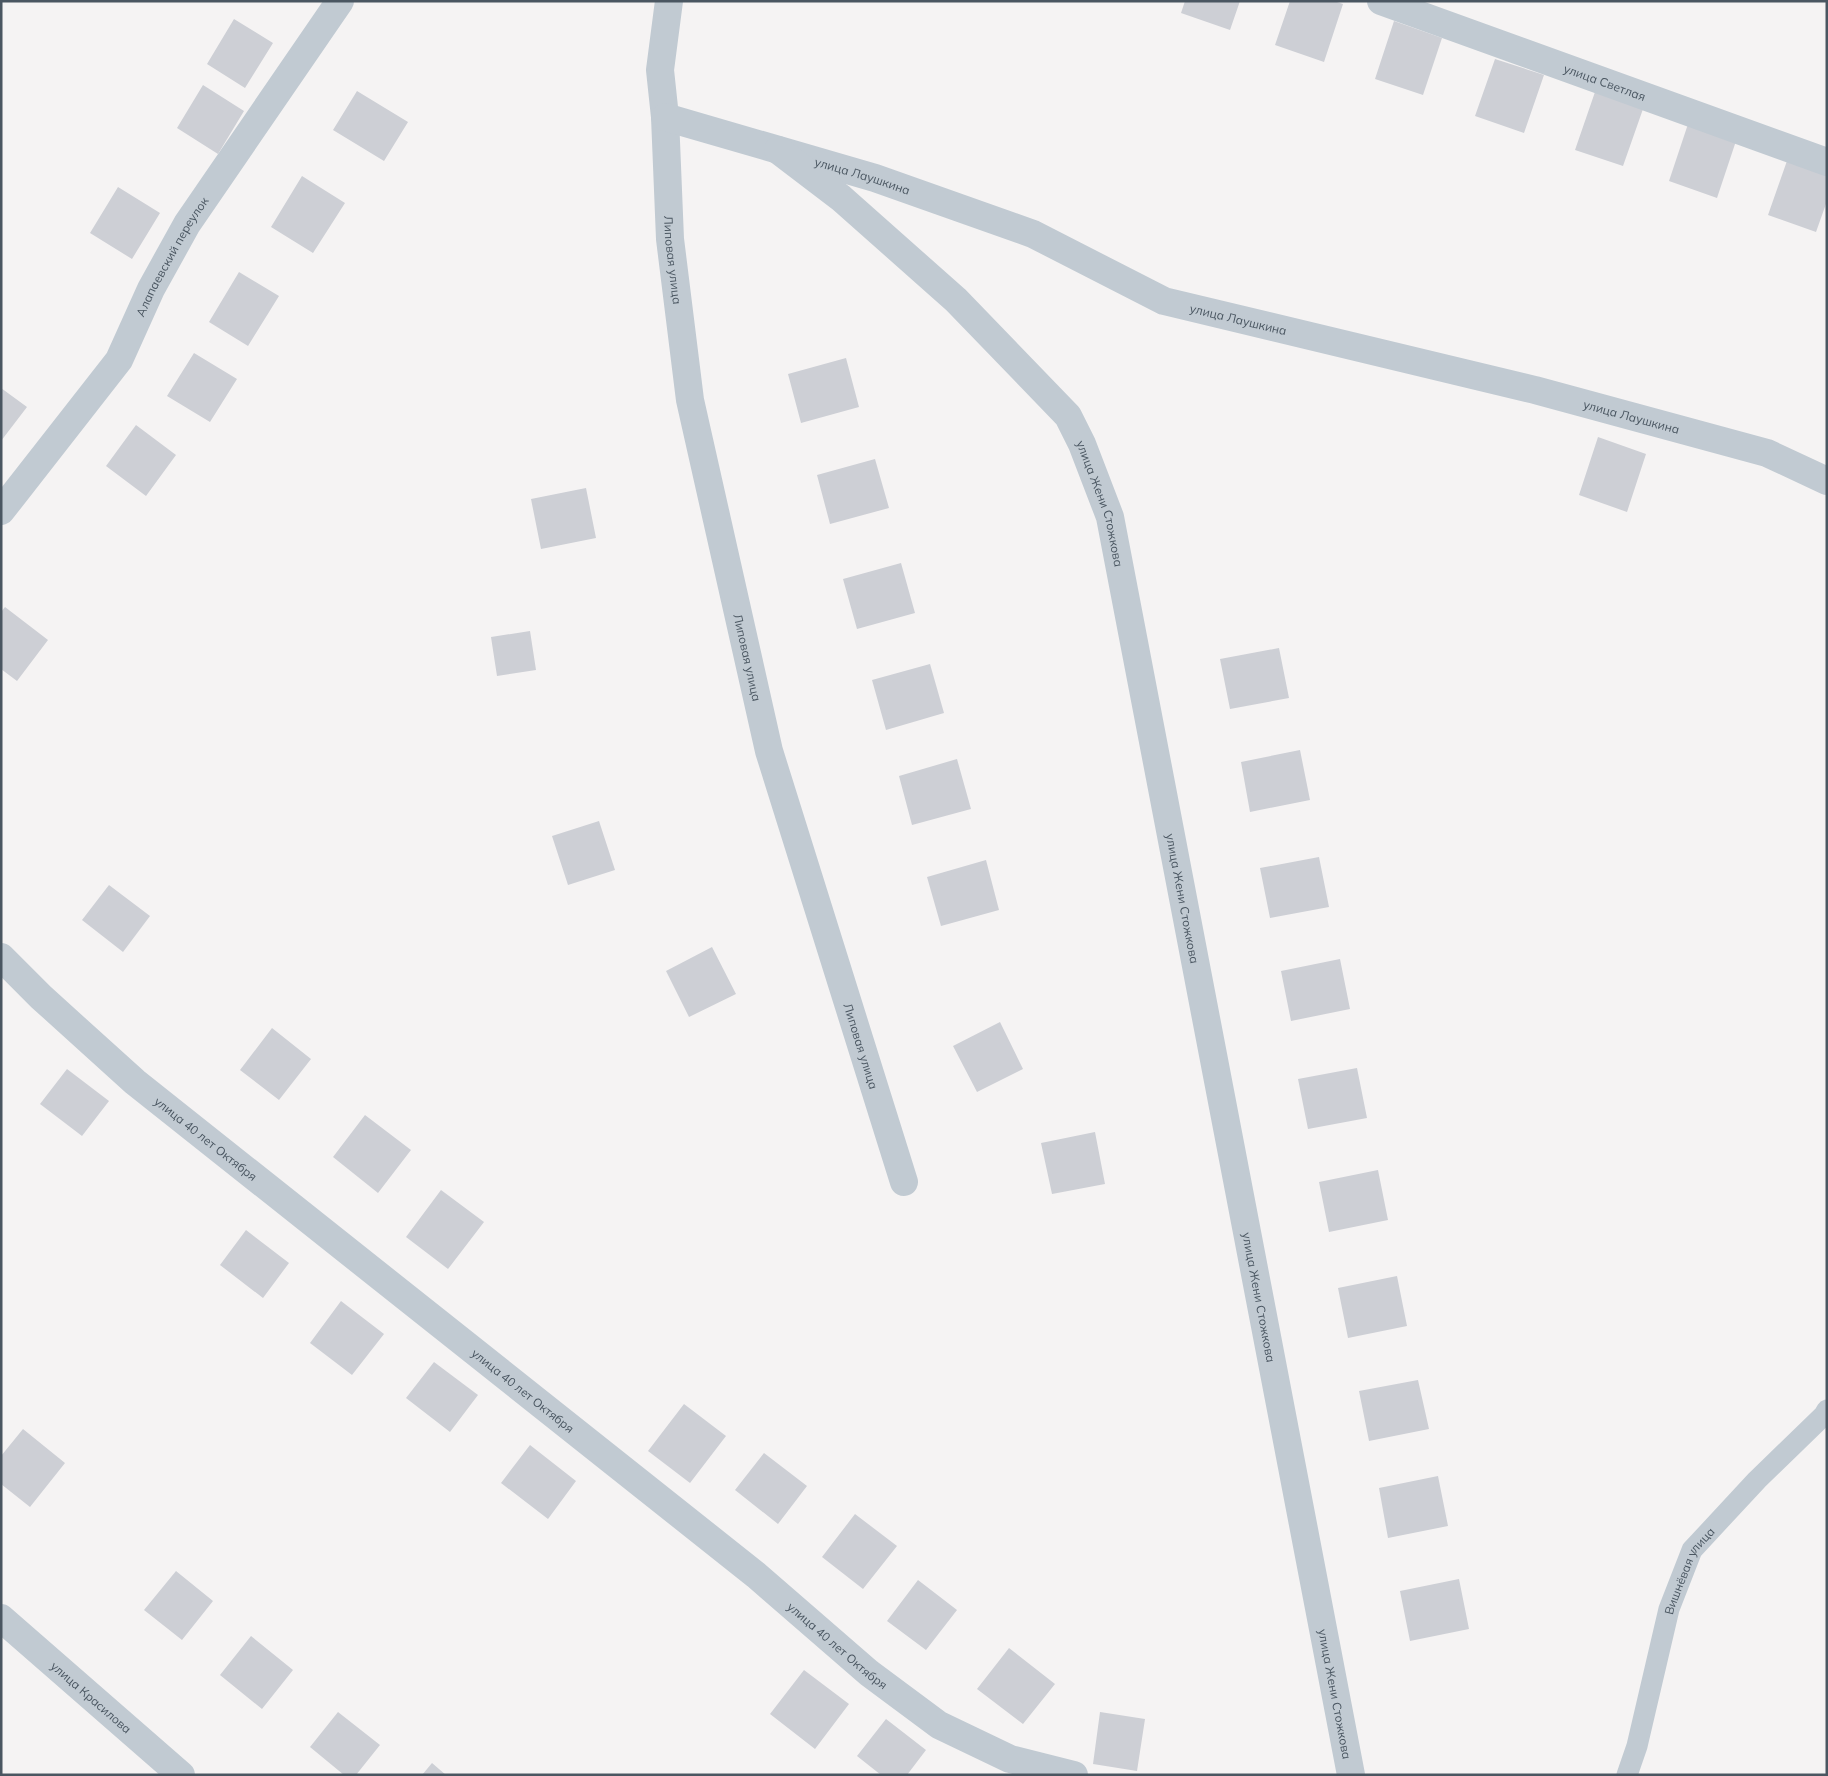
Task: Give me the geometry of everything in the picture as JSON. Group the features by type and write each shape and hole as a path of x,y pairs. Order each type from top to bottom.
{"street":[{"name":"Алапаевский переулок","path":"1,511 120,360 151,289 187,224 340,1"},
{"name":"Липовая улица","path":"669,1 660,70 665,117 670,239 690,400 772,760 904,1182"},
{"name":"улица Светлая","path":"1381,1 1827,162"},
{"name":"улица Лаушкина","path":"665,117 875,178 1033,234 1164,302 1535,390 1767,453 1827,480"},
{"name":"улица Жени Стожкова","path":"778,150 841,198 956,300 1068,416 1082,444 1110,517 1351,1775"},
{"name":"улица 40 лет Октября","path":"1,957 135,1082 756,1575 868,1673 939,1725 1010,1759 1074,1775"},
{"path":"1,983 28,984"},
{"name":"улица Красилова","path":"1,1618 181,1775"}],"lane":[{"name":"Вишнёвая улица","path":"1627,1775 1637,1746 1669,1610 1692,1550 1756,1480 1827,1410"}],"building":[{"path":"1185,1 1240,1 1230,30 1181,13"},
{"path":"1290,1 1334,1 1343,4 1324,62 1275,45"},
{"path":"234,19 273,43 245,88 207,64"},
{"path":"1394,21 1442,38 1423,95 1375,79"},
{"path":"1495,59 1544,75 1524,133 1475,116"},
{"path":"203,85 244,111 218,154 177,128"},
{"path":"357,91 408,122 384,161 333,130"},
{"path":"1595,92 1643,109 1623,166 1575,150"},
{"path":"1688,124 1736,141 1717,198 1669,181"},
{"path":"1788,158 1827,171 1827,201 1816,232 1768,215"},
{"path":"302,176 345,203 313,253 271,227"},
{"path":"118,187 160,213 132,259 90,233"},
{"path":"239,272 279,296 248,346 209,322"},
{"path":"194,353 237,379 210,422 167,396"},
{"path":"846,358 859,407 801,423 788,374"},
{"path":"1,388 27,407 1,441"},
{"path":"136,425 176,455 146,496 106,466"},
{"path":"1598,437 1646,454 1627,512 1579,495"},
{"path":"875,459 889,508 830,524 817,475"},
{"path":"586,488 596,538 541,549 531,499"},
{"path":"901,563 915,613 857,629 843,579"},
{"path":"5,607 48,640 17,681 1,669 1,612"},
{"path":"530,631 536,670 497,676 491,637"},
{"path":"1279,648 1289,698 1230,709 1220,659"},
{"path":"930,664 944,713 886,730 872,680"},
{"path":"1300,750 1310,800 1250,812 1241,762"},
{"path":"957,759 971,809 912,825 899,776"},
{"path":"599,821 615,870 568,885 552,836"},
{"path":"1319,857 1329,907 1270,918 1260,868"},
{"path":"986,860 999,910 941,926 927,877"},
{"path":"109,885 150,916 123,952 82,920"},
{"path":"712,947 736,994 689,1017 666,971"},
{"path":"1340,959 1350,1009 1291,1021 1281,971"},
{"path":"1000,1022 1023,1069 977,1092 953,1046"},
{"path":"272,1028 311,1059 279,1100 240,1070"},
{"path":"1357,1068 1367,1118 1308,1129 1298,1079"},
{"path":"67,1069 109,1101 82,1136 40,1104"},
{"path":"365,1115 411,1150 378,1193 333,1157"},
{"path":"1095,1132 1105,1184 1052,1194 1041,1143"},
{"path":"1378,1170 1388,1220 1329,1232 1319,1182"},
{"path":"441,1190 484,1222 448,1269 406,1237"},
{"path":"246,1230 289,1263 263,1298 220,1265"},
{"path":"1397,1276 1407,1326 1348,1338 1338,1288"},
{"path":"341,1301 384,1334 352,1375 310,1343"},
{"path":"434,1362 478,1395 450,1432 406,1398"},
{"path":"1418,1380 1429,1429 1369,1441 1359,1391"},
{"path":"684,1404 726,1436 690,1483 648,1451"},
{"path":"23,1429 65,1463 30,1507 1,1484 1,1456"},
{"path":"530,1445 576,1481 548,1519 501,1483"},
{"path":"764,1453 807,1486 778,1524 735,1490"},
{"path":"1438,1476 1448,1526 1388,1538 1379,1488"},
{"path":"855,1514 897,1546 863,1589 822,1557"},
{"path":"176,1571 213,1601 182,1640 144,1610"},
{"path":"1459,1579 1469,1629 1410,1641 1400,1591"},
{"path":"918,1580 957,1610 926,1650 887,1621"},
{"path":"251,1636 293,1670 262,1709 220,1675"},
{"path":"1009,1648 1055,1684 1023,1724 977,1689"},
{"path":"804,1670 849,1704 815,1749 770,1714"},
{"path":"338,1712 380,1745 356,1775 344,1775 310,1747"},
{"path":"1100,1712 1145,1719 1137,1771 1093,1764"},
{"path":"886,1719 926,1750 907,1775 881,1775 857,1756"},
{"path":"432,1763 446,1775 422,1775"}]}
